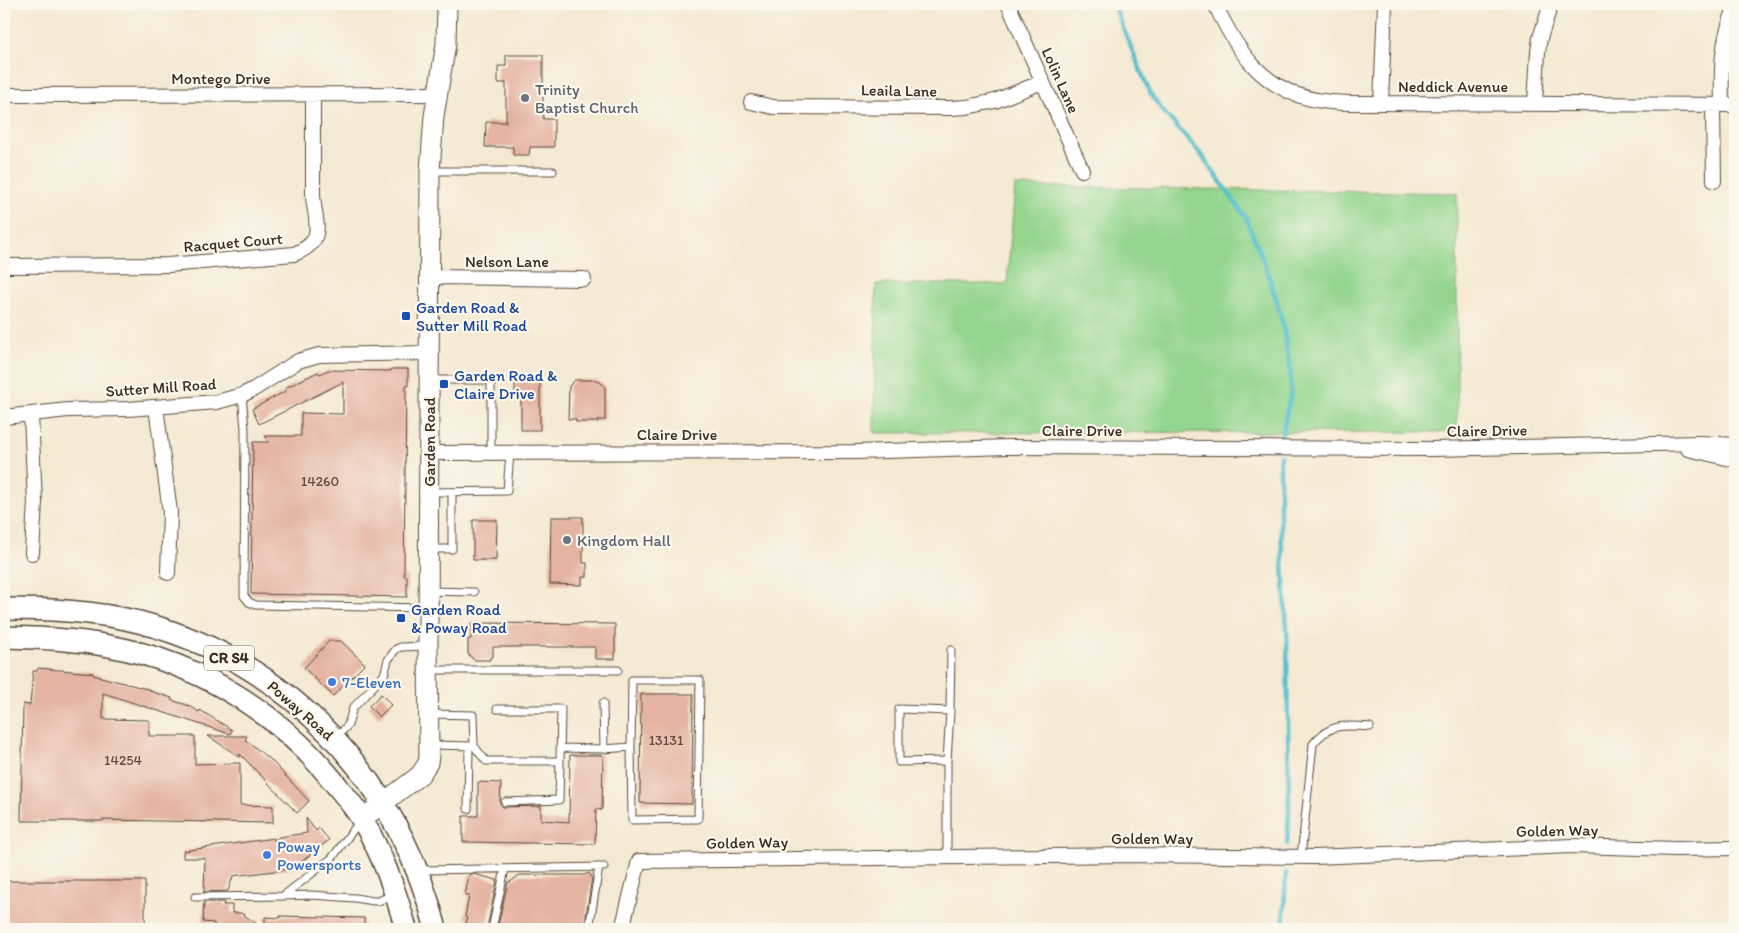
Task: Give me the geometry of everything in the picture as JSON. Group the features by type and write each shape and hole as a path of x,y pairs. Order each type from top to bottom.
{"main road":[{"name":"Poway Road","path":"4,609 59,610 138,622 179,635 226,656 266,680 307,712 335,739 362,770 398,828 417,870 436,929"},
{"name":"Poway Road","path":"4,637 68,640 109,646 148,655 191,670 250,704 288,733 324,769 362,819 374,843 401,911 410,918 417,929"}],"street":[{"name":"Garden Road","path":"362,819 420,776 428,763 430,745 428,492 430,171 438,94 446,44 447,4"},
{"name":"Lolin Lane","path":"1008,4 1082,170"},
{"name":"Neddick Avenue","path":"1215,4 1227,30 1243,55 1268,79 1282,88 1309,99 1325,102 1381,103 1724,105"},
{"path":"1381,103 1385,4"},
{"path":"1535,103 1540,38 1551,4"},
{"path":"1714,181 1724,105 1722,52 1726,33 1735,8"},
{"name":"Leaila Lane","path":"750,102 772,107 959,108 989,103 1042,82"},
{"name":"Montego Drive","path":"4,95 438,94"},
{"name":"Racquet Court","path":"4,266 168,265 294,254 304,250 312,242 318,231 318,217 313,196 313,95"},
{"name":"Nelson Lane","path":"430,278 584,279"},
{"name":"Sutter Mill Road","path":"4,417 68,410 156,407 217,402 242,395 298,361 319,355 430,353"},
{"path":"156,407 170,512 168,572"},
{"path":"31,415 35,502 32,553"},
{"name":"Claire Drive","path":"429,453 856,452 1008,447 1432,449 1700,443 1735,445"},
{"path":"1666,444 1735,460"},
{"name":"Golden Way","path":"622,929 639,861 1128,855 1301,856 1572,846 1677,849 1735,848"}],"lane":[{"path":"430,171 553,171"},
{"path":"429,380 491,380 491,452"},
{"path":"242,395 246,428 244,596 249,602 256,605 428,600 474,592"},
{"path":"428,492 506,491 510,452"},
{"path":"428,549 452,549 452,492"},
{"path":"335,739 348,725 353,708 384,675 388,660 396,649 401,647 428,646"},
{"path":"947,857 947,761 951,650"},
{"path":"428,670 618,670"},
{"path":"632,680 700,680 698,819 632,820 631,747 632,680"},
{"path":"603,703 604,749"},
{"path":"497,709 561,709 559,800 505,802"},
{"path":"947,761 899,762 899,709 950,711"},
{"path":"430,714 473,714 468,809"},
{"path":"1301,856 1313,744 1320,734 1329,728 1348,725 1370,728"},
{"path":"430,745 472,746 486,760 560,761"},
{"path":"560,748 604,749 631,747"},
{"path":"283,896 332,858 362,819"},
{"path":"417,870 602,867 589,929"},
{"path":"492,929 505,869"},
{"path":"195,897 311,895 378,901 401,911"}],"green space":[{"path":"1015,186 1457,193 1457,432 874,433 876,284 1007,284"}],"building":[{"path":"506,55 543,55 543,119 554,119 554,147 530,147 529,155 513,155 513,147 485,147 486,122 506,122 506,83 498,83 498,66 506,66"},
{"path":"391,369 408,369 408,386 406,386 404,576 407,576 407,597 251,594 253,442 269,442 265,436 301,436 301,413 343,414 343,382 259,424 252,409 286,391 285,388 318,372 320,374 328,370 391,371"},
{"path":"515,377 540,377 540,430 521,430 521,392 515,392"},
{"path":"575,380 597,380 605,386 605,420 599,420 598,422 576,422 576,419 568,419 569,386"},
{"name":"Kingdom Hall","path":"551,517 583,517 583,563 587,563 587,577 582,577 582,585 550,584"},
{"path":"473,520 497,520 496,560 473,560"},
{"path":"471,623 615,624 615,659 595,659 595,647 493,647 493,657 490,657 490,660 474,660 468,654 468,639 471,639"},
{"name":"7-Eleven","path":"329,641 341,641 365,664 333,696 304,668"},
{"path":"38,668 93,673 93,675 151,690 172,698 171,700 190,706 199,712 200,710 232,730 230,734 103,693 103,719 149,720 149,736 195,736 195,764 240,763 240,805 273,806 273,823 102,820 21,821 23,704 30,705 33,671 37,671"},
{"name":"7-Eleven","path":"381,694 391,705 379,717 369,706"},
{"path":"641,694 693,694 692,804 640,803"},
{"path":"208,736 247,736 245,740 268,757 309,801 297,813 240,754 240,757"},
{"path":"570,755 603,755 602,810 596,809 595,844 463,842 463,816 478,816 478,782 501,783 500,803 503,807 541,806 541,820 569,822"},
{"path":"306,818 316,831 319,828 329,840 292,869 233,876 228,891 204,892 205,858 183,858 183,851 274,838 274,841 279,837 307,833"},
{"path":"589,873 592,877 584,929 497,929 508,882 520,875 584,875"},
{"path":"473,874 497,880 487,928 466,924 467,918 465,917 469,895 465,895 469,875"},
{"path":"6,881 145,881 145,929 6,929"},
{"path":"204,902 224,902 223,905 232,905 232,913 241,913 264,929 214,929 214,923 203,922"},
{"path":"280,916 364,918 364,929 265,929 265,917 280,918"}],"waterway":[{"path":"1113,4 1150,93 1162,110 1203,157 1246,218 1267,270 1282,320 1290,367 1291,392 1280,444"},
{"path":"1280,456 1280,516 1287,631 1289,813 1287,844"},
{"path":"1283,929 1286,873"}],"place":[{"name":"Trinity Baptist Church","path":"525,98"},
{"name":"Garden Road & Sutter Mill Road","path":"406,316"},
{"name":"Garden Road & Claire Drive","path":"444,384"},
{"name":"Kingdom Hall","path":"567,540"},
{"name":"Garden Road & Poway Road","path":"401,618"},
{"name":"7-Eleven","path":"332,682"},
{"name":"Poway Powersports","path":"267,855"}]}
